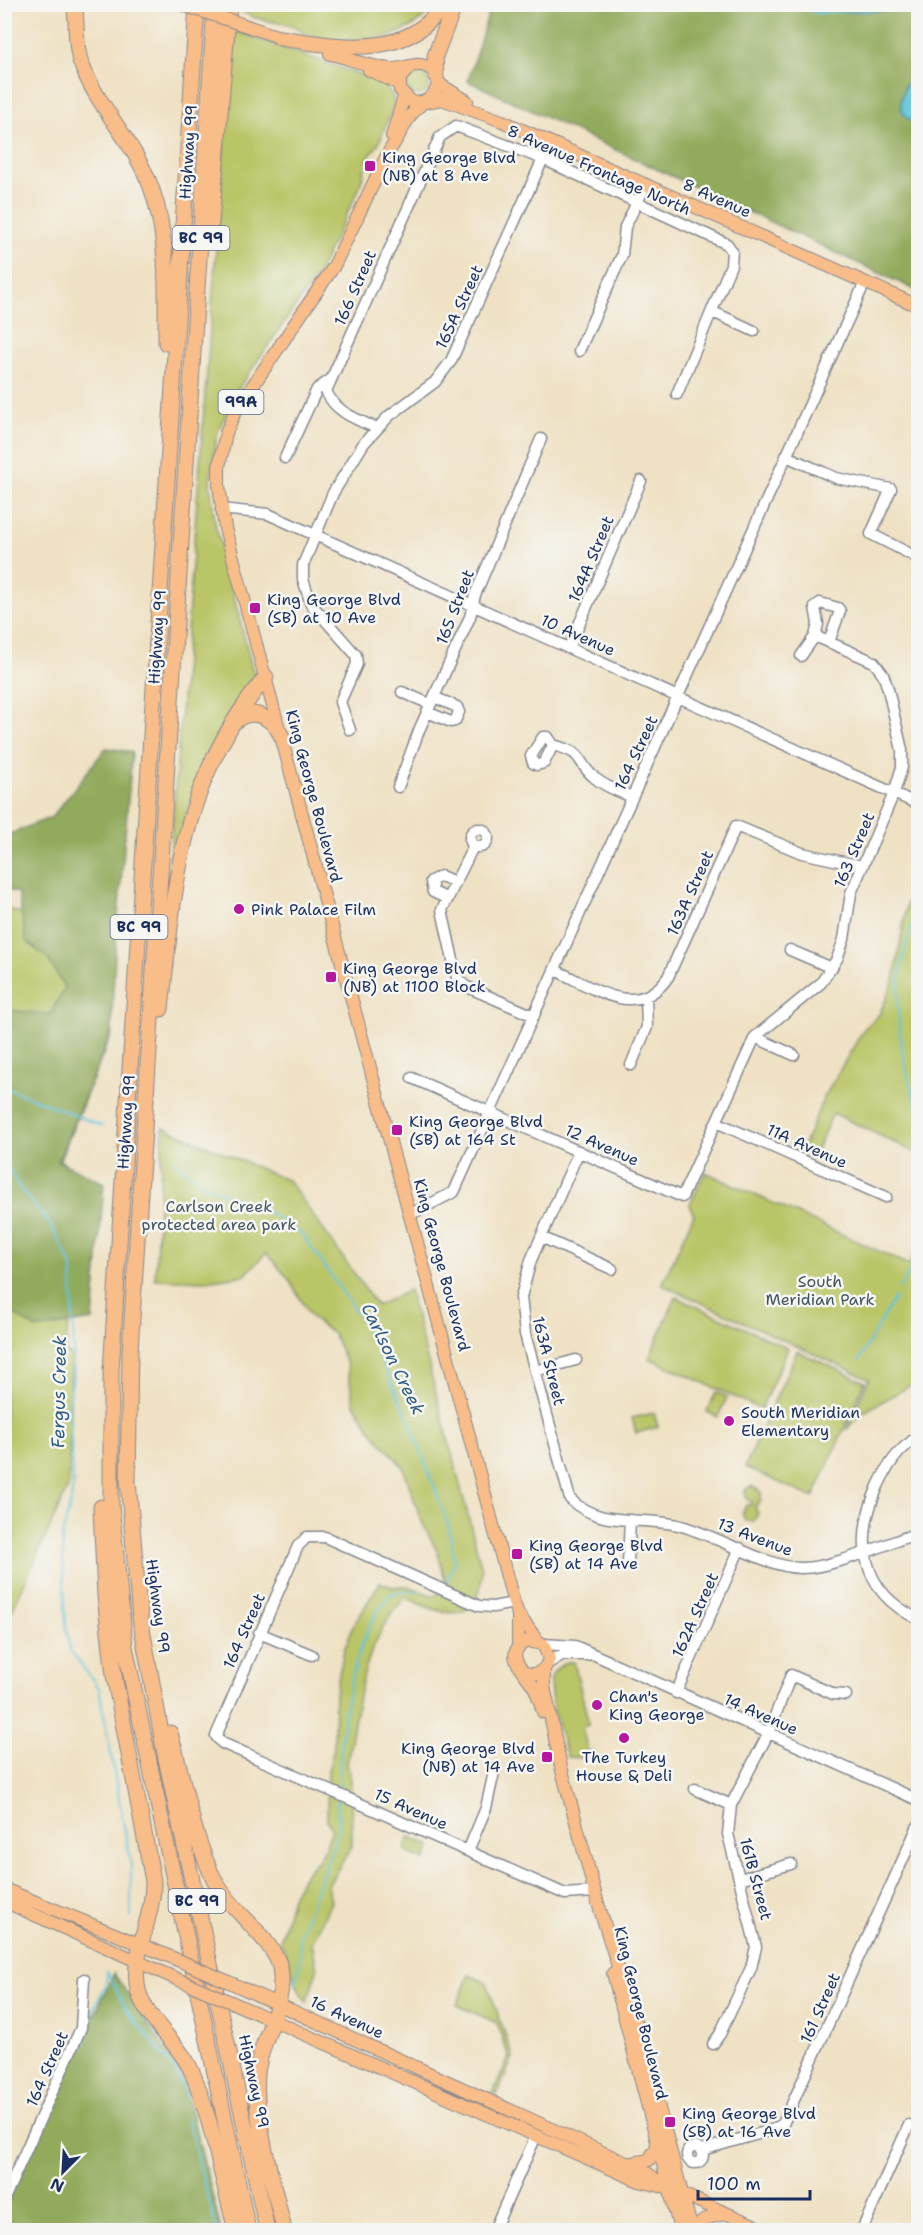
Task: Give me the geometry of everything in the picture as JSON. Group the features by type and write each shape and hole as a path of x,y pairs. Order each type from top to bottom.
{"highway":[{"path":"74,4 81,63 99,97 138,158 152,188 162,230 166,309 163,529"},
{"name":"Highway 99","path":"197,4 114,1325 109,1460 112,1529 121,1620 136,1704 248,2230"},
{"name":"Highway 99","path":"215,4 127,1426 134,1571 144,1644 160,1730 267,2230"},
{"path":"186,471 218,158 229,4"},
{"path":"280,38 341,46 380,45 418,31 444,4"},
{"path":"436,77 433,64 435,56 455,4"},
{"path":"142,1161 177,870 192,814 222,739 234,717 266,676"},
{"path":"222,739 236,720 253,713 270,721 282,737"},
{"path":"114,1325 102,1433 103,1562 107,1621 118,1706 152,1870 152,1901 137,1963 137,1983 143,2002 180,2051 196,2082 236,2230"},
{"path":"134,1571 166,1718 204,1853 221,1893 278,1959 281,1975 278,2003 259,2062 256,2090 284,2230"}],"main road":[{"path":"182,5 330,54 394,69 411,66 428,67 436,77 434,95 424,102 412,102 402,90 330,54"},
{"path":"402,90 402,74 411,66"},
{"name":"8 Avenue","path":"436,77 451,93 502,121"},
{"name":"King George Boulevard","path":"386,157 402,90"},
{"name":"8 Avenue","path":"424,102 442,99 502,121 918,306"},
{"name":"King George Boulevard","path":"424,102 410,116 386,157 334,266 235,411 226,433 219,467 221,509 516,1608 518,1647"},
{"name":"King George Boulevard","path":"516,1608 540,1643"},
{"path":"527,1641 540,1643 548,1653 546,1666 534,1674 523,1672 516,1663 518,1647 527,1641"},
{"name":"King George Boulevard","path":"546,1666 544,1686 561,1767 598,1906 639,2034 682,2194 694,2230"},
{"name":"King George Boulevard","path":"523,1672 534,1686 561,1767"},
{"name":"16 Avenue","path":"4,1889 278,2003 443,2081 646,2172 668,2188"},
{"name":"16 Avenue","path":"4,1901 137,1963 407,2078 639,2181 668,2188 765,2230"},
{"name":"King George Boulevard","path":"598,1906 622,2013 680,2230"},
{"path":"407,2078 417,2076 437,2083 443,2081"},
{"path":"536,2136 555,2131"},
{"path":"628,2164 639,2164 649,2160 657,2146"},
{"path":"694,2230 711,2217 729,2214"}],"street":[{"name":"8 Avenue Frontage North","path":"450,128 462,128 543,159 728,244 732,251 731,266 713,312"},
{"name":"166 Street","path":"285,458 317,389 330,380 440,137 450,128"},
{"name":"165A Street","path":"350,730 340,702 357,664 356,655 311,604 303,579 303,565 314,535 340,480 376,429 435,382 451,361 543,159"},
{"path":"579,351 622,255 625,227 646,184"},
{"name":"164 Street","path":"411,1214 454,1192 865,282"},
{"path":"677,394 713,312 754,331"},
{"path":"330,380 326,391 331,402 342,412 376,429"},
{"name":"165 Street","path":"398,788 430,704 470,617 474,595 541,439"},
{"path":"786,456 836,478 891,489 870,534 918,558"},
{"name":"164A Street","path":"569,648 640,482"},
{"name":"10 Avenue","path":"221,509 268,514 918,804"},
{"path":"801,656 815,636 818,624 815,607 825,602 840,611 829,642"},
{"name":"163 Street","path":"682,1197 755,1037 808,995 831,968 844,939 851,893 894,793 901,771 903,754 885,679 874,662 815,636"},
{"path":"402,692 430,704"},
{"path":"553,745 573,751 580,757 592,776 632,797"},
{"name":"163A Street","path":"646,998 659,990 668,977 736,826 802,852 862,866"},
{"path":"474,845 442,910 457,978 465,986 534,1016"},
{"path":"448,899 433,892 431,881 441,876 455,882"},
{"path":"790,950 831,968"},
{"path":"555,970 616,997 631,1001 646,998 647,1027 631,1065"},
{"path":"755,1037 794,1055"},
{"name":"12 Avenue","path":"412,1078 682,1197"},
{"name":"11A Avenue","path":"716,1122 886,1197"},
{"name":"163A Street","path":"579,1151 524,1278 521,1316 570,1499 580,1509"},
{"path":"541,1237 612,1269"},
{"path":"535,1371 576,1360"},
{"path":"918,1437 897,1453 885,1472 868,1511 864,1527 864,1551 879,1588 897,1606 918,1619"},
{"name":"13 Avenue","path":"580,1509 594,1516 684,1526 798,1568 812,1568 918,1533"},
{"path":"628,1562 630,1520"},
{"name":"164 Street","path":"218,1739 217,1731 298,1546 307,1537 326,1537 479,1605 493,1608 516,1608"},
{"name":"162A Street","path":"676,1693 740,1548"},
{"path":"260,1634 312,1655"},
{"name":"14 Avenue","path":"540,1643 575,1646 918,1800"},
{"name":"14 Avenue","path":"546,1666 562,1655 591,1655"},
{"name":"161B Street","path":"713,2044 734,2004 756,1953 755,1936 728,1834 731,1805 768,1734 791,1676 833,1694 846,1695"},
{"name":"15 Avenue","path":"218,1739 565,1894 594,1892"},
{"path":"468,1851 486,1808 494,1773"},
{"path":"695,1789 731,1805"},
{"name":"161 Street","path":"702,2150 772,2130 783,2124 918,1826"},
{"path":"740,1879 791,1864"},
{"name":"164 Street","path":"4,2199 81,2028 84,1979"},
{"path":"862,2230 909,2126"},
{"path":"494,2230 536,2136"}],"green space":[{"path":"236,4 436,5 423,18 394,34 378,39 343,41 309,35 289,25 252,17 236,8"},
{"path":"821,4 818,6 910,10 918,13 918,66 904,87 916,124 918,124 918,291 468,81 491,5"},
{"path":"236,31 383,83 393,96 393,107 379,143 367,160 359,189 317,275 236,392 217,434 210,482 215,523 255,679 225,720 193,792 173,869 165,921 228,95"},
{"path":"418,73 426,76 429,84 426,92 418,95 410,92 407,84 410,76"},
{"path":"106,748 132,752 115,954 111,1033 58,1161 104,1183 93,1320 36,1329 5,1308 5,1010 50,1014 65,988 48,959 26,941 18,893 5,889 5,836 52,817"},
{"path":"907,902 918,915 918,1154 833,1113 813,1158 801,1152 824,1097 864,1029 879,1015 894,980"},
{"path":"5,907 112,954 112,1033 60,1160 96,1186 73,1246 66,1353 71,1354 69,1485 5,1626"},
{"name":"Carlson Creek protected area park","path":"163,1127 289,1181 377,1306 409,1290 482,1569 480,1588 475,1601 468,1609 446,1612 406,1597 391,1615 370,1655 359,1697 347,1764 351,1779 352,1846 328,1885 331,1902 312,1943 317,1970 307,2002 298,1988 280,1941 292,1897 305,1873 320,1859 332,1830 327,1820 328,1770 334,1748 335,1693 344,1650 353,1626 380,1582 392,1587 408,1586 434,1596 447,1587 438,1553 422,1522 403,1467 372,1432 354,1404 347,1365 333,1334 311,1317 288,1278 266,1253 245,1275 206,1281 155,1279"},
{"name":"South Meridian Park","path":"705,1172 909,1265 918,1244 918,1381 862,1413 846,1430 869,1379 662,1285 694,1214 689,1206"},
{"path":"676,1297 788,1348 761,1409 649,1358"},
{"path":"797,1351 865,1382 813,1498 745,1467"},
{"path":"716,1392 727,1397 718,1417 707,1412"},
{"path":"654,1413 658,1427 636,1433 632,1418"},
{"path":"752,1486 761,1492 761,1500 755,1507 758,1513 754,1521 746,1521 742,1514 746,1505 751,1505 751,1502 746,1498 745,1490"},
{"path":"566,1662 574,1662 588,1721 588,1725 582,1727 588,1752 595,1751 584,1758 567,1757 552,1703 550,1682 552,1675"},
{"path":"409,1837 431,1846 425,1860 408,1853 405,1847"},
{"path":"114,1974 181,2071 221,2230 5,2230 4,2204"},
{"path":"469,1975 487,1983 513,2057 497,2095 493,2093 509,2058 497,2023 457,2005"}],"water":[{"path":"821,4 918,5 918,13 910,10 833,12 818,7"},
{"path":"918,66 918,124 903,113 901,105 904,90"}],"waterway":[{"path":"812,4 818,7 851,4"},
{"path":"918,895 903,958 898,996 903,1053 918,1108"},
{"name":"Carlson Creek","path":"4,1087 102,1126"},
{"name":"Carlson Creek","path":"172,1159 203,1184 271,1214 302,1234 360,1317 408,1417 448,1524 455,1562 447,1581"},
{"name":"Fergus Creek","path":"4,1162 20,1188 50,1224 72,1266 74,1368 69,1405 73,1482 62,1537 66,1626 70,1650 99,1688 131,1865 131,1917"},
{"path":"899,1288 918,1253"},
{"path":"859,1361 895,1297"},
{"name":"Carlson Creek","path":"340,1788 345,1713 357,1658 367,1633 378,1611 392,1593 419,1591"},
{"name":"Carlson Creek","path":"295,1984 299,1969 300,1935 339,1829 337,1800"},
{"path":"107,1972 128,2012 174,2068 187,2098"},
{"path":"83,2047 94,2008 106,1985 107,1975"},
{"name":"Carlson Creek","path":"187,2118 217,2230"}],"place":[{"name":"King George Blvd (NB) at 8 Ave","path":"370,166"},
{"name":"King George Blvd (SB) at 10 Ave","path":"255,608"},
{"name":"Pink Palace Film","path":"239,909"},
{"name":"King George Blvd (NB) at 1100 Block","path":"331,977"},
{"name":"King George Blvd (SB) at 164 St","path":"397,1130"},
{"name":"South Meridian Elementary","path":"729,1421"},
{"name":"King George Blvd (SB) at 14 Ave","path":"517,1554"},
{"name":"Chan's King George","path":"597,1705"},
{"name":"The Turkey House & Deli","path":"624,1738"},
{"name":"King George Blvd (NB) at 14 Ave","path":"547,1757"},
{"name":"King George Blvd (SB) at 16 Ave","path":"670,2122"}]}
